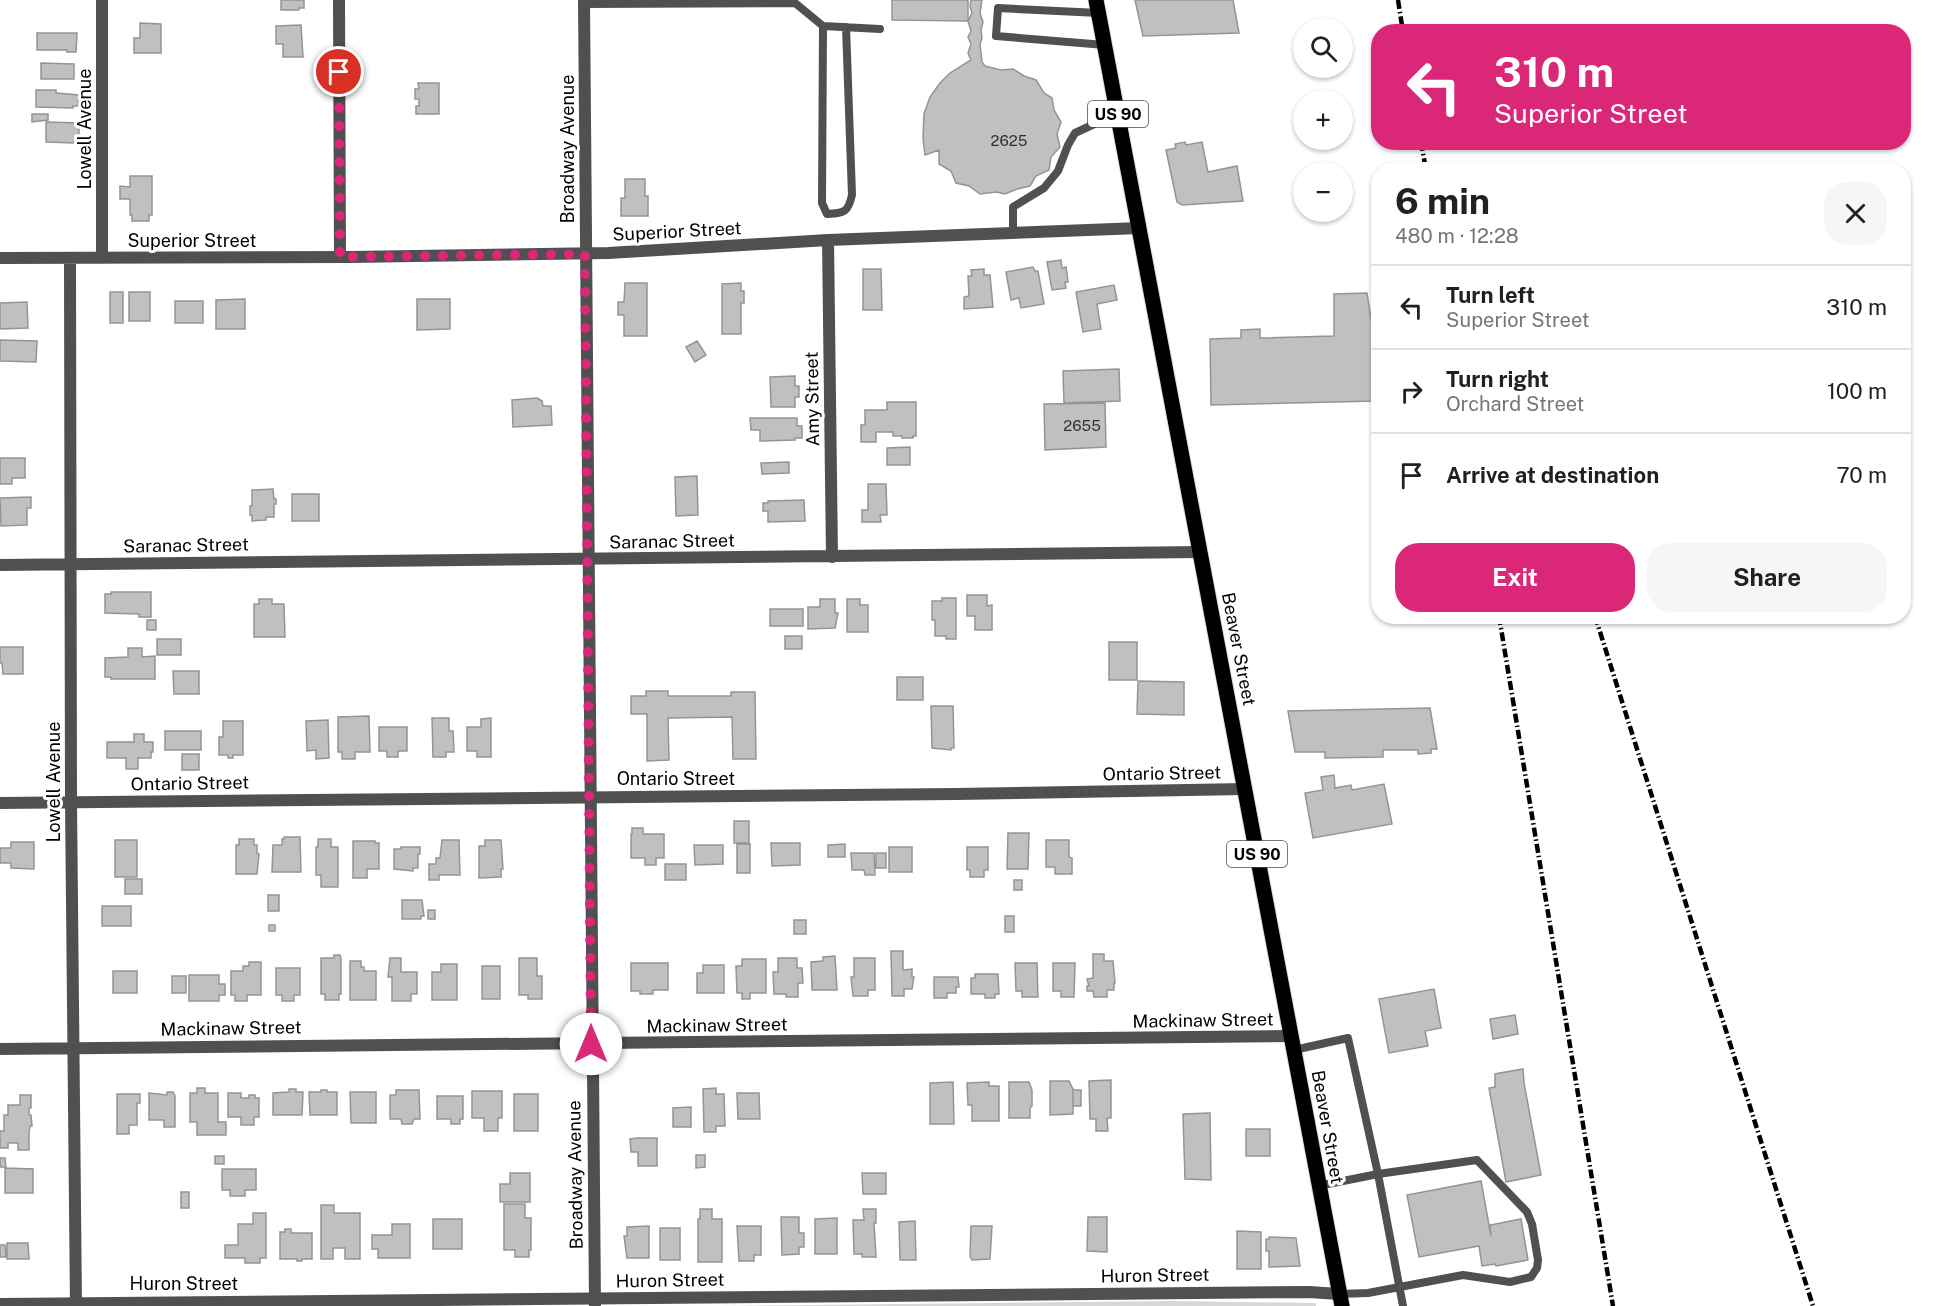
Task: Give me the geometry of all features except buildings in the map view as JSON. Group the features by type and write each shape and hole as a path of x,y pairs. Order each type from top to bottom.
{"main road":[{"name":"Beaver Street","path":"1097,6 1340,1300"}],"street":[{"name":"Lowell Avenue","path":"102,0 102,258"},
{"path":"339,0 340,257"},
{"name":"Broadway Avenue","path":"584,2 591,1044 595,1302"},
{"name":"Superior Street","path":"0,258 585,254 828,240 1140,228"},
{"name":"Amy Street","path":"828,240 832,557"},
{"name":"Lowell Avenue","path":"70,258 71,802 76,1304"},
{"name":"Saranac Street","path":"0,565 1201,552"},
{"name":"Ontario Street","path":"0,802 944,794 1245,789"},
{"name":"Mackinaw Street","path":"0,1049 591,1044 1292,1043"},
{"name":"Huron Street","path":"0,1304 595,1302 1309,1292 1340,1300"}],"lane":[{"path":"584,2 795,3 823,26 880,29"},
{"path":"1097,6 998,8 996,36 1105,45"},
{"path":"823,26 822,203 827,214 843,213 850,207 852,195 846,27"},
{"path":"1013,233 1013,207 1044,188 1058,171 1075,133 1118,113"},
{"path":"1292,1043 1348,1038 1378,1174 1403,1306"},
{"path":"1318,1186 1378,1174 1477,1160 1527,1212 1532,1224 1538,1260 1537,1268 1531,1277 1510,1282 1462,1275 1340,1300"}],"shaded area":[{"path":"1171,1301 1316,1303 1316,1306 721,1306"}],"railway":[{"path":"1398,0 1402,24"},
{"path":"1422,150 1425,162"},
{"path":"1500,624 1613,1306"},
{"path":"1598,624 1813,1306"}],"route":[{"path":"339,72 340,257 585,254 591,1044"}]}
